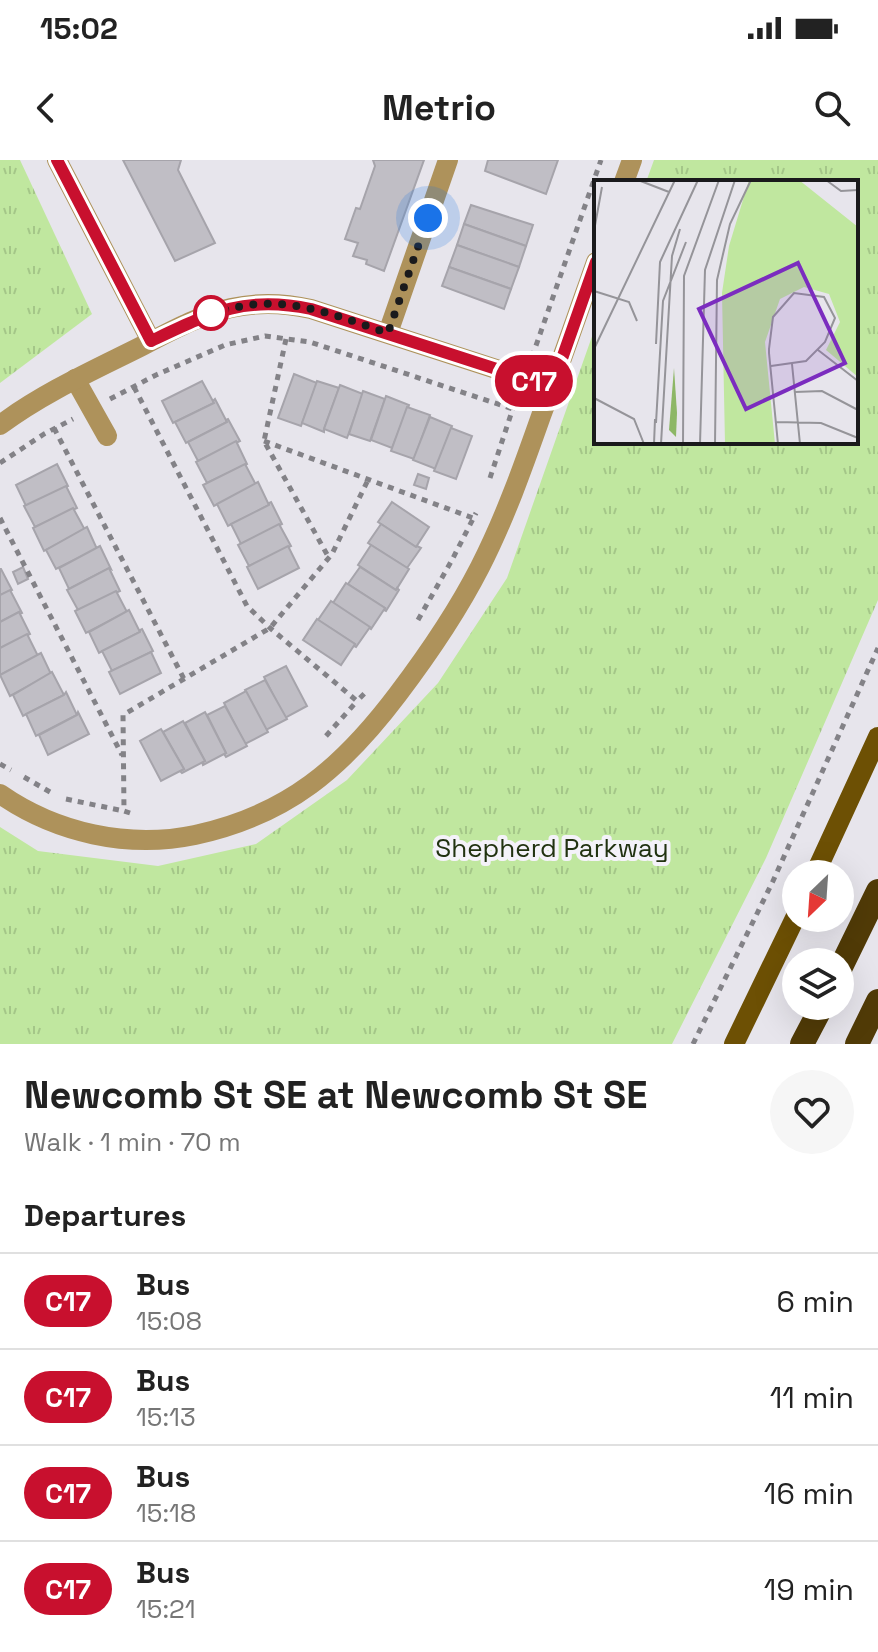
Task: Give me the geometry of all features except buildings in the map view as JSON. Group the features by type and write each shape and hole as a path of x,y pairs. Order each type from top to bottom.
{"highway":[{"path":"850,948 878,891"},
{"path":"857,1044 878,1001"},
{"path":"802,1044 815,1020"}],"main road":[{"path":"821,860 878,737"},
{"path":"734,1044 788,932"}],"street":[{"path":"57,160 151,341"},
{"path":"388,333 448,160"},
{"path":"625,180 632,160"},
{"path":"0,794 26,810 78,831 105,837 161,840 212,831 261,814 326,774 363,737 416,670 480,567 505,513 594,268"},
{"path":"0,425 34,401 203,316 238,306 263,304 311,309 552,387"},
{"path":"75,379 107,436"}],"path":[{"path":"530,362 601,160"},
{"path":"0,463 54,428 134,387 225,345 265,336 310,342 513,409"},
{"path":"286,339 264,441 329,558"},
{"path":"134,387 247,606 357,701"},
{"path":"486,490 515,402"},
{"path":"54,428 184,679"},
{"path":"264,441 473,518"},
{"path":"124,811 123,715 270,628 329,558 368,480"},
{"path":"411,630 477,510"},
{"path":"0,518 123,757"},
{"path":"693,1044 773,881 878,648"},
{"path":"320,742 373,684"},
{"path":"0,764 60,797 137,816"}],"green space":[{"path":"0,160 20,160 92,314 0,383"},
{"name":"Shepherd Parkway","path":"654,160 878,160 878,600 766,858 672,1044 0,1044 0,827 38,851 158,866 256,844 347,780 438,683 507,578 594,331 594,444 858,444 858,180 647,180"}],"bus line":[{"name":"C17","path":"57,160 151,341 203,316 238,306 287,305 311,309 552,387 594,268"}],"route":[{"path":"211,313 251,305 287,305 311,309 388,333 428,218"}]}
